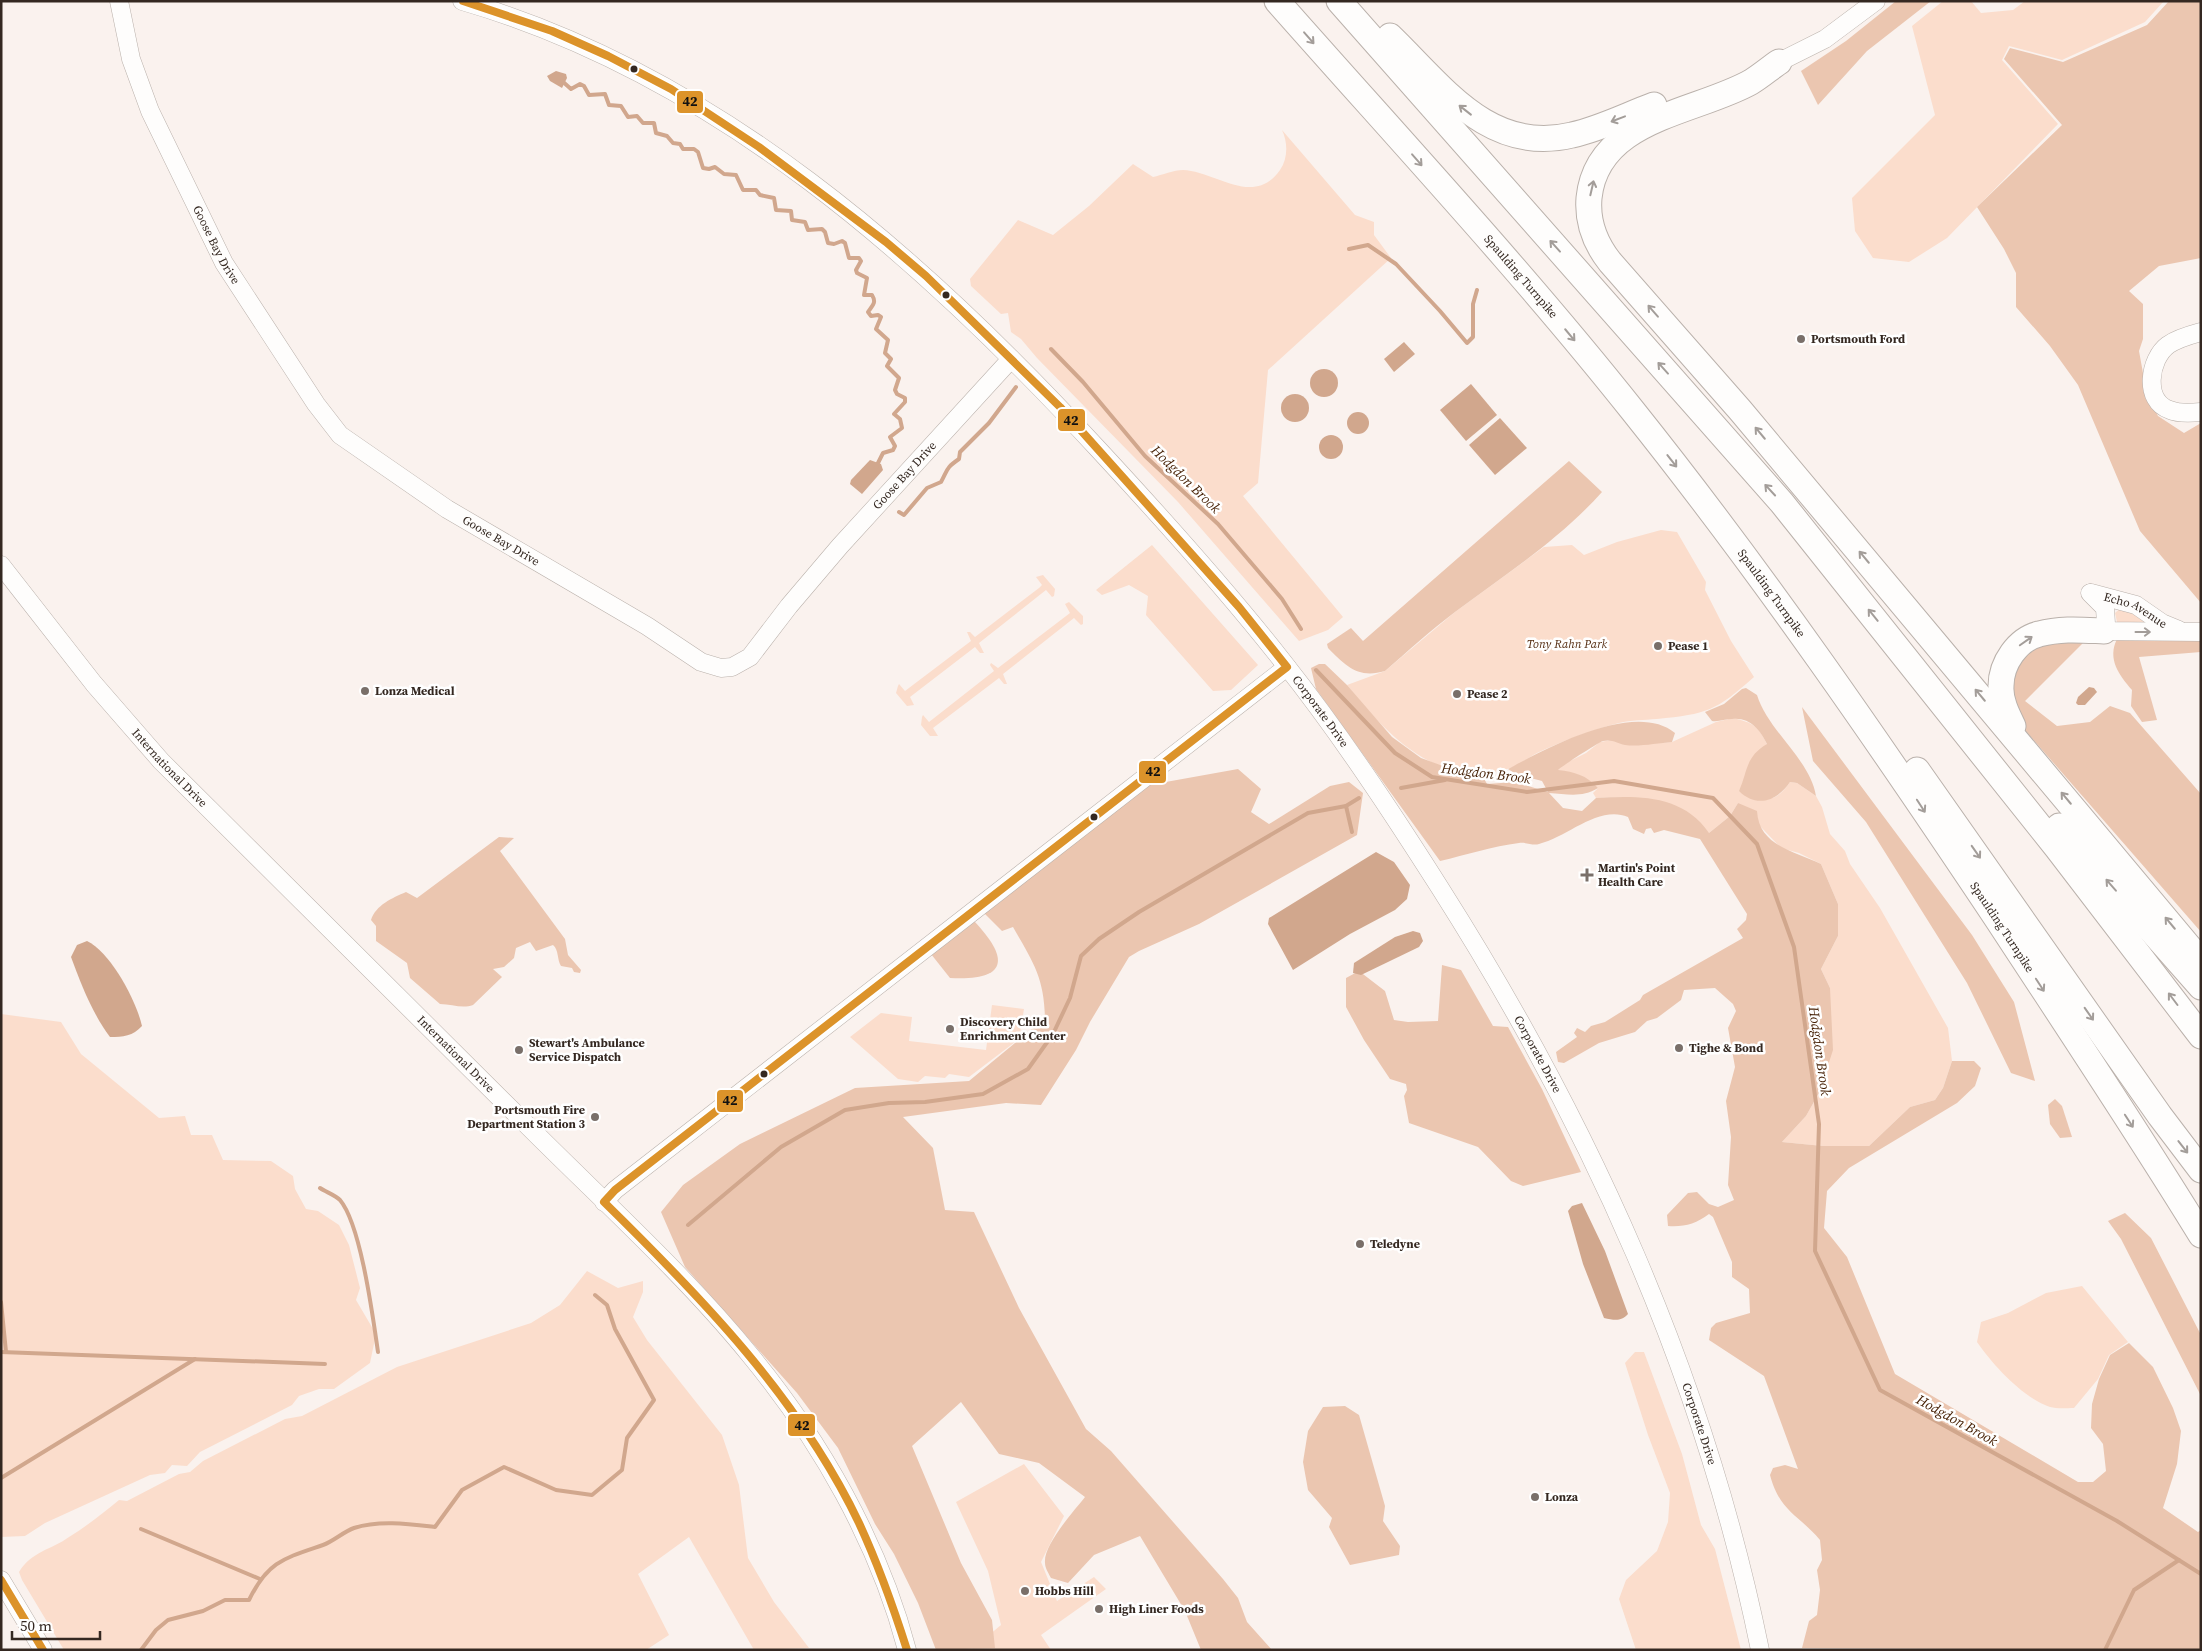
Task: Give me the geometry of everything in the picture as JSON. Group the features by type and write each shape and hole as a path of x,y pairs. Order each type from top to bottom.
{"highway":[{"name":"Spaulding Turnpike","path":"1277,1 1564,328 1656,440 1762,580 1902,777 2136,1131 2201,1235"},
{"path":"1339,1 1782,503 1904,653 2201,1036"},
{"path":"1355,1 1467,112 1490,127 1530,138 1558,138 1584,132 1745,69 1779,62"},
{"path":"1779,62 1751,82 1647,124 1621,140 1603,161 1592,185 1589,216 1594,236 1610,262 1740,410 2201,960"},
{"path":"1762,580 1886,728 1966,838 2160,1116 2201,1170"},
{"path":"2022,746 2004,707 2001,686 2004,668 2012,653 2023,642 2038,634 2069,630 2104,631"},
{"path":"1904,653 2201,987"}],"street":[{"name":"Goose Bay Drive","path":"118,1 131,58 150,111 224,263 316,404 340,435 455,514 634,618 706,664 721,668 732,667 750,657 821,568 1012,360"},
{"name":"Corporate Drive","path":"462,1 534,24 608,56 706,111 759,147 886,242 926,276 1012,360 1114,466 1239,607 1287,667 1398,820 1510,1003 1562,1096 1590,1151 1664,1320 1704,1434 1735,1539 1760,1650"},
{"path":"1779,62 1825,39 1876,1"},
{"path":"2201,332 2176,340 2167,346 2155,360 2152,381 2154,394 2160,404 2169,410 2201,412"},
{"name":"International Drive","path":"1,566 94,684 160,761 662,1258 733,1334 799,1421 854,1516 880,1574 907,1650"},
{"name":"Echo Avenue","path":"2182,631 2162,623 2136,605 2090,593 2105,608 2106,624 2104,631 2201,632"},
{"path":"604,1202 629,1178 1287,667"},
{"path":"1,1580 43,1650"}],"green space":[{"path":"1943,1 1971,1 1981,13 2013,10 2025,1 2164,1 2145,22 2062,60 2009,46 2002,60 2058,124 1947,238 1909,262 1873,258 1855,231 1852,198 1935,115 1912,26"},
{"path":"1282,130 1355,215 1374,222 1374,235 1391,258 1268,370 1258,483 1243,496 1343,617 1328,630 1299,641 1178,502 1037,358 1021,339 1011,332 1008,313 1001,314 971,286 970,279 1018,220 1053,235 1089,206 1133,164 1153,177 1183,170 1246,187 1258,186 1270,181 1285,161 1286,145"},
{"name":"Tony Rahn Park","path":"1661,530 1677,532 1706,582 1705,590 1731,641 1754,677 1730,697 1710,709 1688,715 1628,721 1609,726 1557,744 1511,768 1482,773 1458,771 1436,764 1415,753 1379,722 1347,685 1385,671 1455,612 1544,547 1572,545 1584,555 1617,542"},
{"path":"1152,545 1258,665 1231,690 1213,691 1146,615 1148,596 1129,585 1102,595 1096,590"},
{"path":"1043,575 1055,589 1054,596 1052,597 1046,590 979,643 984,653 980,653 975,647 910,697 914,705 907,706 896,693 899,684 905,691 971,641 967,632 970,632 975,637 1039,588 1042,585 1036,577"},
{"path":"1069,602 1083,616 1083,624 1081,625 1074,618 1003,674 1007,684 1004,684 999,678 933,728 938,736 930,736 921,725 923,715 929,722 994,671 990,665 991,663 998,668 1070,613 1065,604"},
{"path":"2123,606 2145,618 2146,623 2132,628 2117,622 2115,613"},
{"path":"1733,718 1755,726 1767,744 1739,791 1768,799 1779,795 1790,782 1797,783 1816,796 1822,807 1830,834 1845,851 1850,864 1880,908 1948,1028 1952,1061 1943,1088 1935,1100 1910,1107 1869,1146 1823,1146 1782,1142 1806,1116 1819,1093 1830,1010 1830,988 1821,969 1838,936 1838,904 1821,864 1799,853 1781,848 1738,803 1730,816 1709,833 1624,797 1596,798 1593,793 1598,788 1557,771 1560,766 1586,753 1600,742 1612,740 1626,745 1672,742 1716,722"},
{"path":"992,1005 1024,1009 1019,1039 969,1077 949,1074 945,1078 925,1076 918,1082 898,1079 850,1037 881,1013 912,1017 909,1041 986,1050"},
{"path":"1,1014 61,1022 81,1054 159,1118 185,1116 191,1135 212,1135 223,1160 271,1161 293,1176 295,1189 306,1209 318,1211 339,1225 349,1245 360,1288 356,1300 376,1334 370,1363 334,1389 319,1389 299,1396 292,1405 200,1452 187,1466 172,1465 165,1473 150,1475 45,1523 25,1536 1,1537"},
{"path":"587,1271 618,1288 643,1281 643,1292 633,1317 647,1340 722,1435 739,1485 748,1558 774,1602 809,1648 754,1650 689,1537 638,1574 669,1635 646,1650 64,1650 19,1572 36,1555 76,1533 119,1500 127,1501 179,1474 190,1472 203,1461 285,1419 302,1416 397,1367 531,1323 560,1305"},
{"path":"2082,1286 2128,1342 2109,1355 2098,1379 2074,1408 2050,1407 2040,1403 2019,1389 1991,1361 1977,1342 1981,1322 2008,1313 2046,1293"},
{"path":"1635,1352 1644,1352 1682,1454 1701,1525 1715,1549 1741,1650 1636,1650 1619,1599 1626,1580 1657,1551 1668,1522 1670,1493 1648,1435 1625,1363"},
{"path":"1024,1464 1064,1516 1041,1562 1057,1601 1094,1577 1106,1589 1041,1635 1051,1650 971,1650 1001,1625 988,1571 956,1502"}],"shaded area":[{"path":"1896,1 1931,1 1867,51 1818,105 1801,71 1846,41"},
{"path":"2169,1 2201,1 2201,258 2159,266 2129,291 2143,304 2143,339 2139,351 2143,386 2158,416 2184,433 2201,423 2201,603 2140,531 2078,385 2050,346 2016,307 2016,273 2004,249 1977,207 2062,125 2004,59 2010,48 2063,62 2147,25"},
{"path":"556,71 566,74 567,78 562,88 550,81 547,76"},
{"path":"1404,342 1415,354 1394,372 1384,359"},
{"path":"1324,369 1334,373 1338,383 1334,393 1324,397 1314,393 1310,383 1314,373"},
{"path":"1471,384 1497,415 1466,441 1440,410"},
{"path":"1295,394 1305,398 1309,408 1305,418 1295,422 1285,418 1281,408 1285,398"},
{"path":"1358,412 1366,415 1369,423 1366,431 1358,434 1350,431 1347,423 1350,415"},
{"path":"1500,418 1527,448 1495,475 1469,445"},
{"path":"1331,435 1339,439 1343,447 1339,455 1331,459 1323,455 1319,447 1323,439"},
{"path":"870,460 881,464 883,470 862,494 850,484 851,480"},
{"path":"1569,461 1602,492 1550,541 1446,619 1385,671 1376,673 1360,672 1347,665 1328,648 1327,644 1351,628 1363,641"},
{"path":"2088,638 2025,701 2057,726 2090,722 2110,706 2130,713 2201,794 2201,932 2017,721 2009,698 2015,668 2030,646"},
{"path":"2201,638 2201,652 2139,657 2157,720 2142,722 2131,706 2132,690 2119,673 2114,660 2114,646 2117,639"},
{"path":"1319,664 1325,664 1347,685 1392,737 1421,758 1454,770 1481,773 1487,784 1515,782 1548,792 1542,781 1516,774 1508,769 1545,750 1591,731 1615,724 1638,722 1658,724 1675,733 1672,742 1625,745 1612,741 1603,741 1558,770 1580,775 1598,788 1580,794 1549,793 1563,808 1582,811 1596,798 1628,797 1658,800 1686,811 1698,820 1709,833 1730,816 1738,803 1757,811 1759,823 1771,840 1789,851 1821,864 1838,904 1838,936 1821,969 1830,988 1833,1050 1819,1093 1806,1116 1782,1142 1823,1146 1869,1146 1910,1107 1935,1100 1943,1088 1952,1061 1974,1061 1981,1068 1975,1086 1957,1103 1849,1168 1827,1191 1824,1228 1847,1257 1895,1374 2078,1482 2093,1482 2106,1471 2103,1444 2091,1428 2092,1404 2099,1379 2110,1355 2129,1343 2153,1367 2173,1408 2181,1431 2177,1464 2163,1508 2198,1532 2201,1530 2201,1650 1802,1648 1809,1621 1817,1615 1820,1590 1817,1570 1822,1560 1820,1540 1790,1512 1774,1487 1770,1475 1773,1468 1785,1465 1798,1469 1764,1376 1709,1340 1711,1328 1716,1323 1750,1313 1749,1289 1732,1277 1732,1262 1713,1217 1709,1214 1690,1224 1668,1226 1667,1215 1688,1193 1697,1192 1709,1204 1718,1207 1734,1200 1728,1185 1731,1137 1726,1101 1735,1067 1728,1028 1736,1011 1733,1004 1715,988 1684,990 1681,1000 1657,1018 1647,1021 1635,1032 1599,1043 1564,1063 1558,1062 1556,1052 1577,1037 1574,1033 1577,1028 1585,1032 1591,1026 1605,1022 1640,1000 1643,995 1743,938 1737,929 1746,920 1747,914 1700,839 1664,830 1654,833 1651,828 1646,829 1644,834 1633,829 1628,817 1617,814 1594,818 1539,844 1509,844 1440,861 1316,689 1311,668"},
{"path":"2089,687 2094,688 2097,692 2085,705 2078,705 2076,703 2078,697"},
{"path":"1746,688 1757,695 1770,721 1798,757 1812,783 1816,796 1797,783 1790,782 1780,794 1767,800 1753,800 1739,791 1751,759 1767,744 1758,729 1749,722 1738,719 1712,721 1705,712 1724,704 1742,689"},
{"path":"1802,707 1972,935 2014,1002 2035,1081 2011,1073 1967,983 1866,822 1813,761"},
{"path":"1238,769 1261,789 1251,812 1269,824 1330,786 1349,782 1363,793 1357,835 1199,924 1129,957 1090,1022 1076,1050 1041,1105 1006,1103 903,1117 933,1148 945,1210 974,1212 1019,1308 1086,1429 1111,1451 1223,1579 1238,1598 1247,1622 1272,1650 1201,1650 1185,1611 1140,1536 1094,1555 1068,1583 1051,1578 1045,1563 1049,1547 1060,1528 1085,1497 1039,1463 999,1454 961,1402 912,1446 961,1563 992,1620 995,1648 936,1650 918,1603 894,1554 875,1524 838,1448 797,1393 685,1267 661,1212 683,1185 740,1144 855,1088 969,1081 1045,1018 1040,980 1032,960 1013,927 1002,931 984,913 1149,785"},
{"path":"499,837 514,838 500,851 565,939 568,955 581,970 580,973 574,972 572,968 561,966 553,945 536,951 530,942 516,948 514,958 504,967 493,969 502,977 473,1005 440,1004 410,978 407,963 376,941 376,926 371,920 377,910 385,903 406,892 417,898"},
{"path":"1376,852 1394,862 1410,885 1407,899 1395,910 1350,934 1293,970 1268,924 1269,918"},
{"path":"974,921 994,946 998,957 997,965 993,971 983,976 950,978 931,954"},
{"path":"1413,931 1420,933 1423,941 1419,947 1361,975 1353,973 1354,963 1395,937"},
{"path":"87,941 96,947 113,966 134,1003 142,1026 131,1034 110,1037 87,998 71,957 77,945"},
{"path":"1442,965 1461,970 1493,1026 1508,1027 1542,1089 1581,1172 1523,1186 1511,1181 1478,1147 1409,1123 1404,1096 1407,1090 1406,1084 1390,1079 1364,1040 1346,1007 1346,978 1359,971 1385,991 1394,1020 1408,1022 1438,1021"},
{"path":"2055,1099 2062,1106 2072,1137 2060,1138 2050,1124 2048,1105"},
{"path":"1582,1203 1605,1251 1628,1314 1620,1319 1604,1318 1583,1264 1568,1211 1572,1206"},
{"path":"2125,1213 2151,1238 2201,1335 2201,1396 2121,1239 2108,1221"},
{"path":"1345,1406 1359,1415 1385,1506 1383,1521 1400,1546 1399,1555 1350,1565 1329,1527 1332,1518 1308,1490 1303,1462 1308,1431 1323,1407"}],"waterway":[{"name":"Hodgdon Brook","path":"562,81 571,89 580,84 584,86 589,95 605,94 609,105 621,106 628,117 637,116 643,123 654,123 656,133 667,136 673,143 680,144 683,149 694,149 698,152 703,168 715,167 724,174 736,175 743,190 756,190 760,195 774,198 776,210 791,211 792,220 805,222 808,230 822,229 825,232 828,243 834,244 842,241 845,243 849,258 859,258 861,261 856,270 857,273 867,278 864,295 872,295 874,300 868,312 871,316 878,315 881,317 876,329 888,340 885,353 891,359 887,366 899,378 895,390 897,394 905,398 905,402 894,414 900,419 902,428 890,437 895,446 893,450 883,453 876,467"},
{"path":"1349,249 1368,245 1396,264 1467,343 1473,337 1473,304 1477,290"},
{"name":"Hodgdon Brook","path":"1051,349 1083,382 1145,456 1218,524 1282,599 1301,629"},
{"name":"Hodgdon Brook","path":"899,512 904,515 927,488 941,482 949,467 959,459 960,452 989,423 1016,387"},
{"name":"Hodgdon Brook","path":"1316,670 1395,753 1432,777 1527,792 1614,781 1713,798 1757,844 1794,947 1819,1124 1815,1251 1880,1390 2117,1521 2201,1574"},
{"path":"1401,788 1445,780"},
{"path":"688,1225 781,1147 845,1110 889,1103 925,1102 983,1094 1028,1069 1053,1034 1070,998 1081,956 1099,939 1139,912 1308,813 1346,806 1359,798"},
{"path":"1346,806 1352,832"},
{"path":"320,1188 340,1200 354,1230 365,1273 378,1352"},
{"path":"141,1650 156,1630 168,1620 203,1611 225,1600 249,1600 263,1577 279,1563 327,1543 354,1528 384,1523 435,1527 462,1490 504,1467 556,1490 592,1495 622,1470 627,1438 654,1400 615,1329 607,1305 595,1295"},
{"path":"1,1302 6,1352"},
{"path":"1,1352 325,1364"},
{"path":"1,1478 195,1359"},
{"path":"141,1529 260,1579"},
{"path":"2105,1650 2134,1590 2179,1560"}],"transit line":[{"name":"42","path":"463,1 552,31 608,56 671,89 759,147 886,242 926,276 1060,407 1239,607 1287,667 615,1190 604,1202 712,1313 778,1392 808,1434 835,1478 859,1523 885,1585 907,1650"},
{"name":"42","path":"1,1580 43,1650"}],"place":[{"name":"Portsmouth Ford","path":"1801,339"},
{"name":"Pease 1","path":"1658,646"},
{"name":"Lonza Medical","path":"365,691"},
{"name":"Pease 2","path":"1457,694"},
{"name":"Martin's Point Health Care","path":"1587,875"},
{"name":"Discovery Child Enrichment Center","path":"950,1029"},
{"name":"Tighe & Bond","path":"1679,1048"},
{"name":"Stewart's Ambulance Service Dispatch","path":"519,1050"},
{"name":"Portsmouth Fire Department Station 3","path":"595,1117"},
{"name":"Teledyne","path":"1360,1244"},
{"name":"Lonza","path":"1535,1497"},
{"name":"Hobbs Hill","path":"1025,1591"},
{"name":"High Liner Foods","path":"1099,1609"}]}
